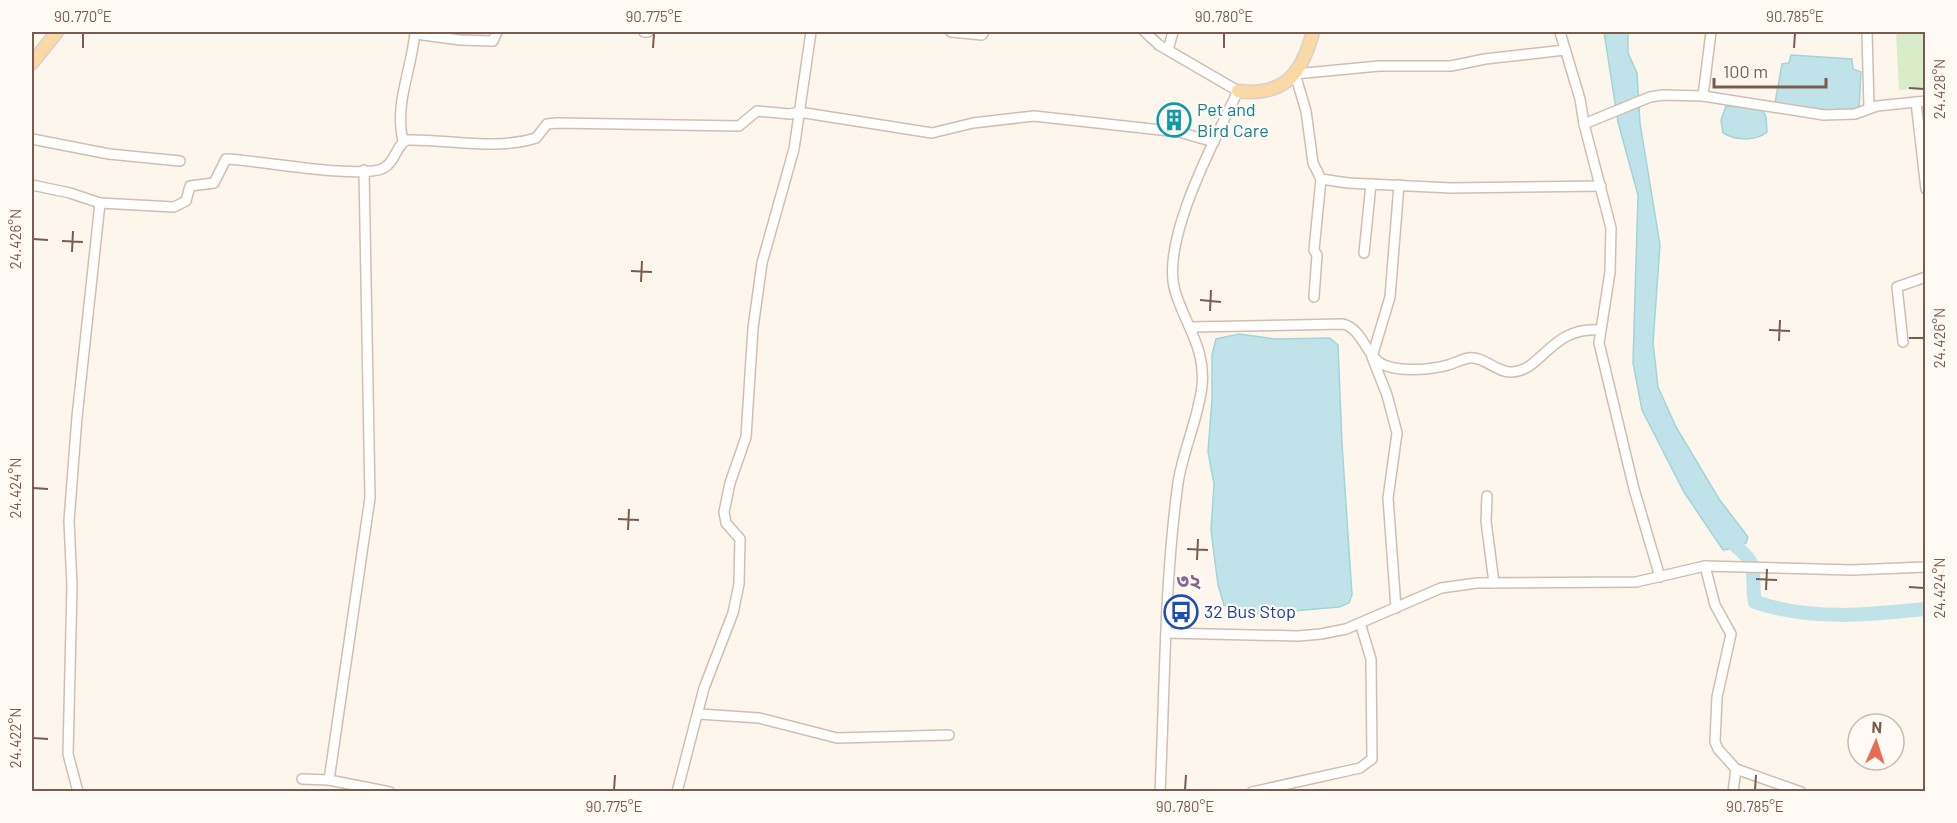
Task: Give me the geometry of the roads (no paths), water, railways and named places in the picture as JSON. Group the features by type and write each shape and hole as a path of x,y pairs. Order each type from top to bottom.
{"main road":[{"path":"32,63 57,32"},
{"path":"1238,91 1266,92 1283,84 1302,66 1313,32"}],"street":[{"path":"32,185 70,193 100,203 179,206 188,198 190,186 214,183 226,159 319,170 384,168 403,141 399,124 400,107 416,33 460,40 493,41 497,32"},
{"path":"677,792 704,688 733,613 739,584 740,539 726,523 724,512 730,483 748,428 754,319 762,263 787,178 800,112 811,32"},
{"path":"951,32 982,35 984,32"},
{"path":"1145,32 1168,50 1238,91 1184,215 1173,272 1175,292 1192,327 1202,366 1202,386 1179,481 1171,549 1160,792"},
{"path":"1168,50 1173,32"},
{"path":"1560,32 1580,99 1584,124 1611,228 1610,272 1599,343 1660,577"},
{"path":"1703,96 1711,32"},
{"path":"1867,32 1869,108"},
{"path":"1314,297 1317,255 1314,250 1322,179 1313,163 1306,111 1295,74 1379,66 1451,66 1485,59 1565,50"},
{"path":"1584,124 1650,97 1703,96 1824,115 1854,114 1869,108 1921,102 1926,189"},
{"path":"403,141 514,143 536,138 550,123 739,126 746,123 755,111 800,112 928,133 973,123 1034,116 1179,132 1214,142"},
{"path":"32,139 109,154 180,161"},
{"path":"329,780 370,498 364,170"},
{"path":"1322,179 1371,184 1486,188 1601,186"},
{"path":"1364,253 1371,184"},
{"path":"1372,357 1390,297 1399,185"},
{"path":"78,792 68,754 72,586 69,521 76,417 100,203"},
{"path":"1903,342 1897,288 1926,277"},
{"path":"1192,327 1343,324 1352,328 1372,357 1387,395 1397,433 1388,498 1396,608"},
{"path":"1372,357 1387,366 1419,368 1446,366 1472,358 1512,372 1525,368 1556,341 1577,331 1600,330"},
{"path":"1487,496 1486,521 1494,583"},
{"path":"1167,633 1298,636 1346,629 1441,588 1494,583 1636,582 1710,566 1812,569 1926,567"},
{"path":"1710,566 1715,604 1731,634 1717,697 1715,742 1718,749 1736,769 1801,792"},
{"path":"1252,792 1360,768 1372,759 1371,659 1360,623"},
{"path":"699,714 759,718 837,738 949,735"},
{"path":"1733,792 1736,769"},
{"path":"302,779 329,780 390,792"}],"water":[{"path":"1604,32 1628,32 1628,53 1637,73 1640,123 1660,245 1653,343 1658,387 1676,427 1719,499 1748,537 1746,543 1736,548 1723,550 1684,492 1642,410 1633,363 1638,195 1618,122"},
{"path":"1791,55 1852,59 1853,69 1861,72 1859,109 1822,111 1775,103 1782,64 1789,63"},
{"path":"1726,106 1762,109 1766,117 1767,132 1745,139 1723,133 1721,120"},
{"path":"1239,334 1275,339 1330,338 1338,345 1352,595 1349,603 1339,607 1258,614 1231,609 1224,605 1218,585 1211,530 1214,484 1208,452 1212,399 1212,355 1216,339"}],"waterway":[{"path":"1726,535 1751,563 1755,602 1797,612 1840,615 1926,609"}],"place":[{"name":"Pet and Bird Care","path":"1174,120"},
{"name":"32 Bus Stop","path":"1181,612"}],"district":[{"name":"৩২","path":"1189,581"}]}
